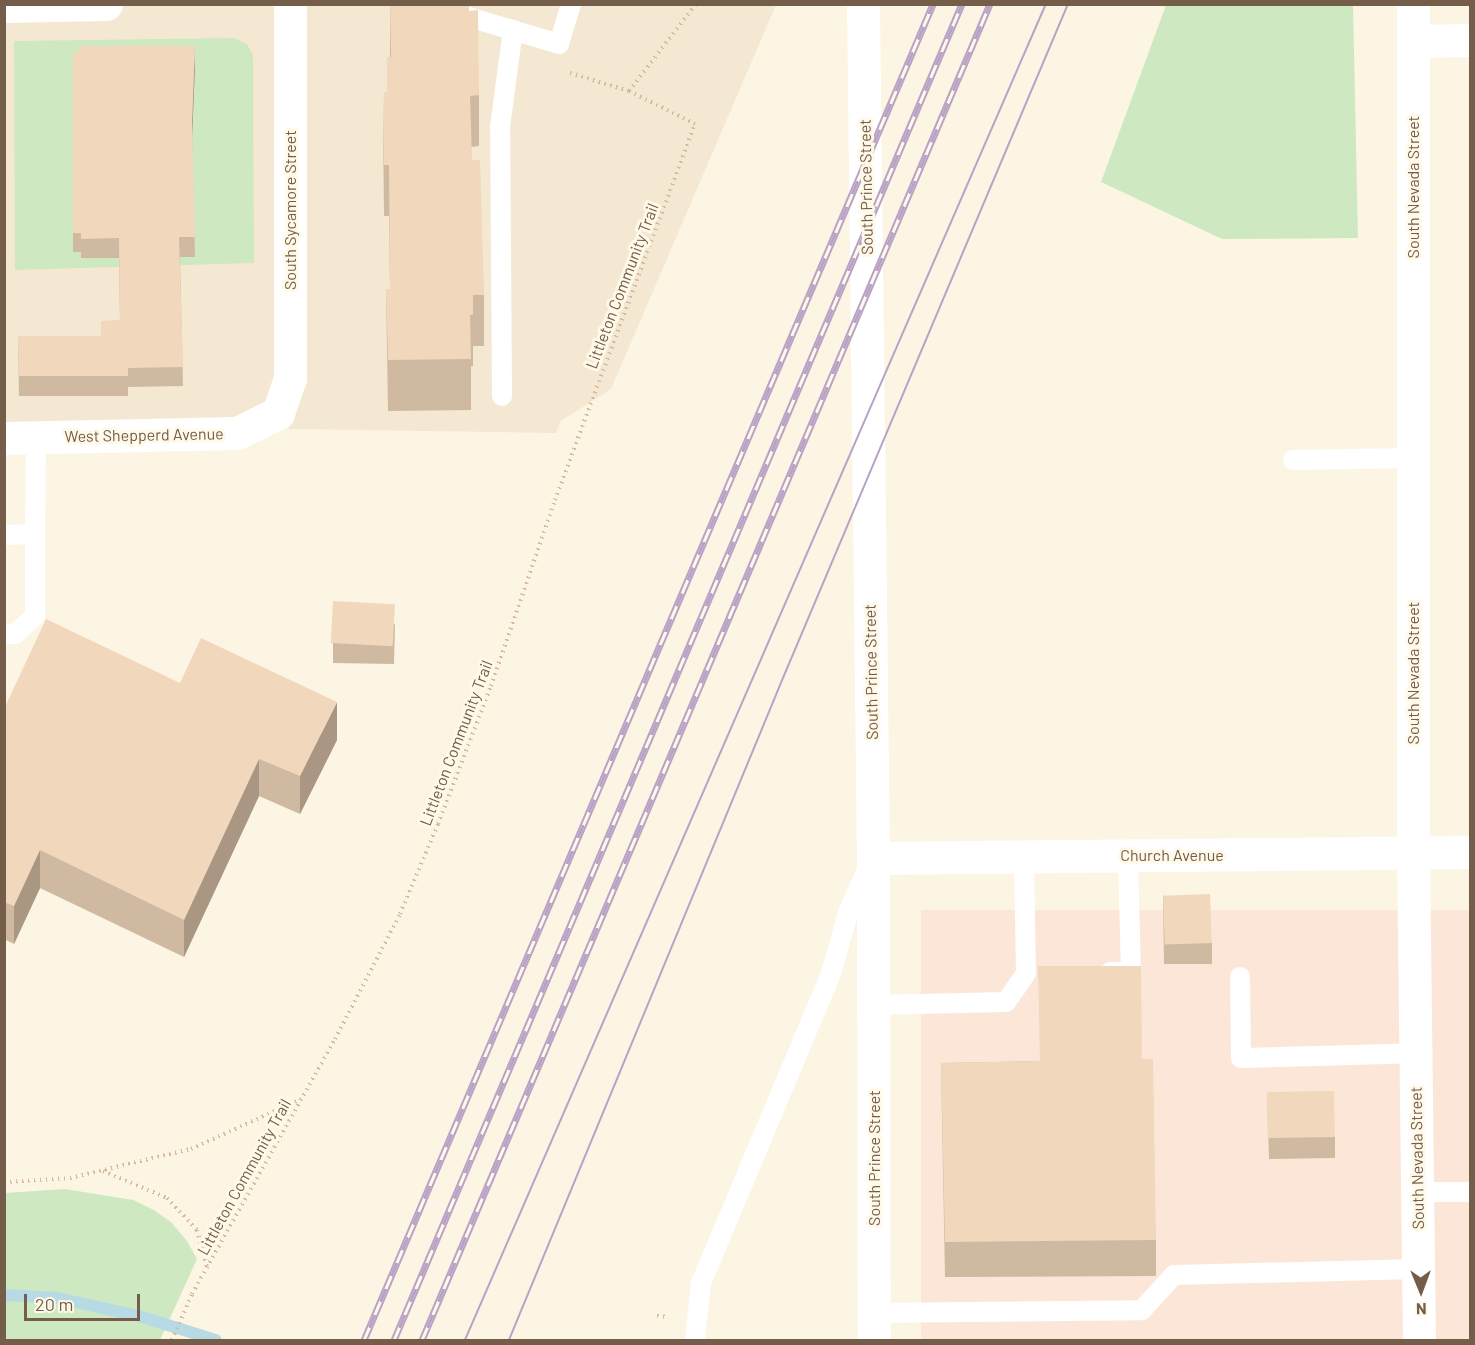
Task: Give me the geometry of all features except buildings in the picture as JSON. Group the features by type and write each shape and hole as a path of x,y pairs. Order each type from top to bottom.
{"street":[{"path":"4,6 106,4"},
{"name":"South Sycamore Street","path":"278,413 290,379 290,4"},
{"name":"South Prince Street","path":"863,4 873,858 874,1327"},
{"name":"South Nevada Street","path":"1413,4 1413,853 1419,1341"},
{"path":"1413,41 1470,40"},
{"name":"West Shepperd Avenue","path":"20,437 237,433 278,413"},
{"name":"Church Avenue","path":"873,858 1470,852"}],"lane":[{"path":"425,4 559,44 571,4"},
{"path":"501,396 500,127 513,30"},
{"path":"4,634 15,634 35,616 35,534 20,437"},
{"path":"1293,460 1413,459"},
{"path":"4,535 35,534"},
{"path":"873,1005 1006,1002 1026,973 1024,856"},
{"path":"1096,972 1131,972 1128,856"},
{"path":"695,1341 701,1283 831,973 849,910 873,858"},
{"path":"1026,973 1049,973"},
{"path":"1240,976 1241,1058 1415,1053"},
{"path":"1417,1192 1470,1192"},
{"path":"874,1327 1142,1310 1174,1275 1418,1269"}],"path":[{"name":"Littleton Community Trail","path":"172,1341 192,1294 302,1098 400,915 438,824 491,686 555,500 695,124 629,91 696,4"},
{"path":"4,1182 70,1178 191,1149 302,1098"},
{"path":"102,1171 167,1198 197,1230 207,1267"}],"shaded area":[{"path":"4,5 776,5 611,389 561,421 556,433 289,429 289,423 5,424"},
{"path":"921,910 1470,910 1470,1340 921,1340"}],"green space":[{"path":"1166,5 1353,5 1358,238 1222,239 1101,182"},
{"path":"234,38 247,44 253,55 254,263 15,270 14,41"},
{"path":"65,1189 133,1200 154,1210 171,1222 187,1241 197,1259 160,1340 5,1340 5,1193"}],"waterway":[{"path":"4,1295 58,1298 142,1317 216,1340"}],"tram line":[{"path":"465,1340 1046,4"},
{"path":"509,1340 786,671 1068,4"}],"railway":[{"path":"364,1340 933,4"},
{"path":"394,1340 962,4"},
{"path":"422,1340 990,4"}]}
